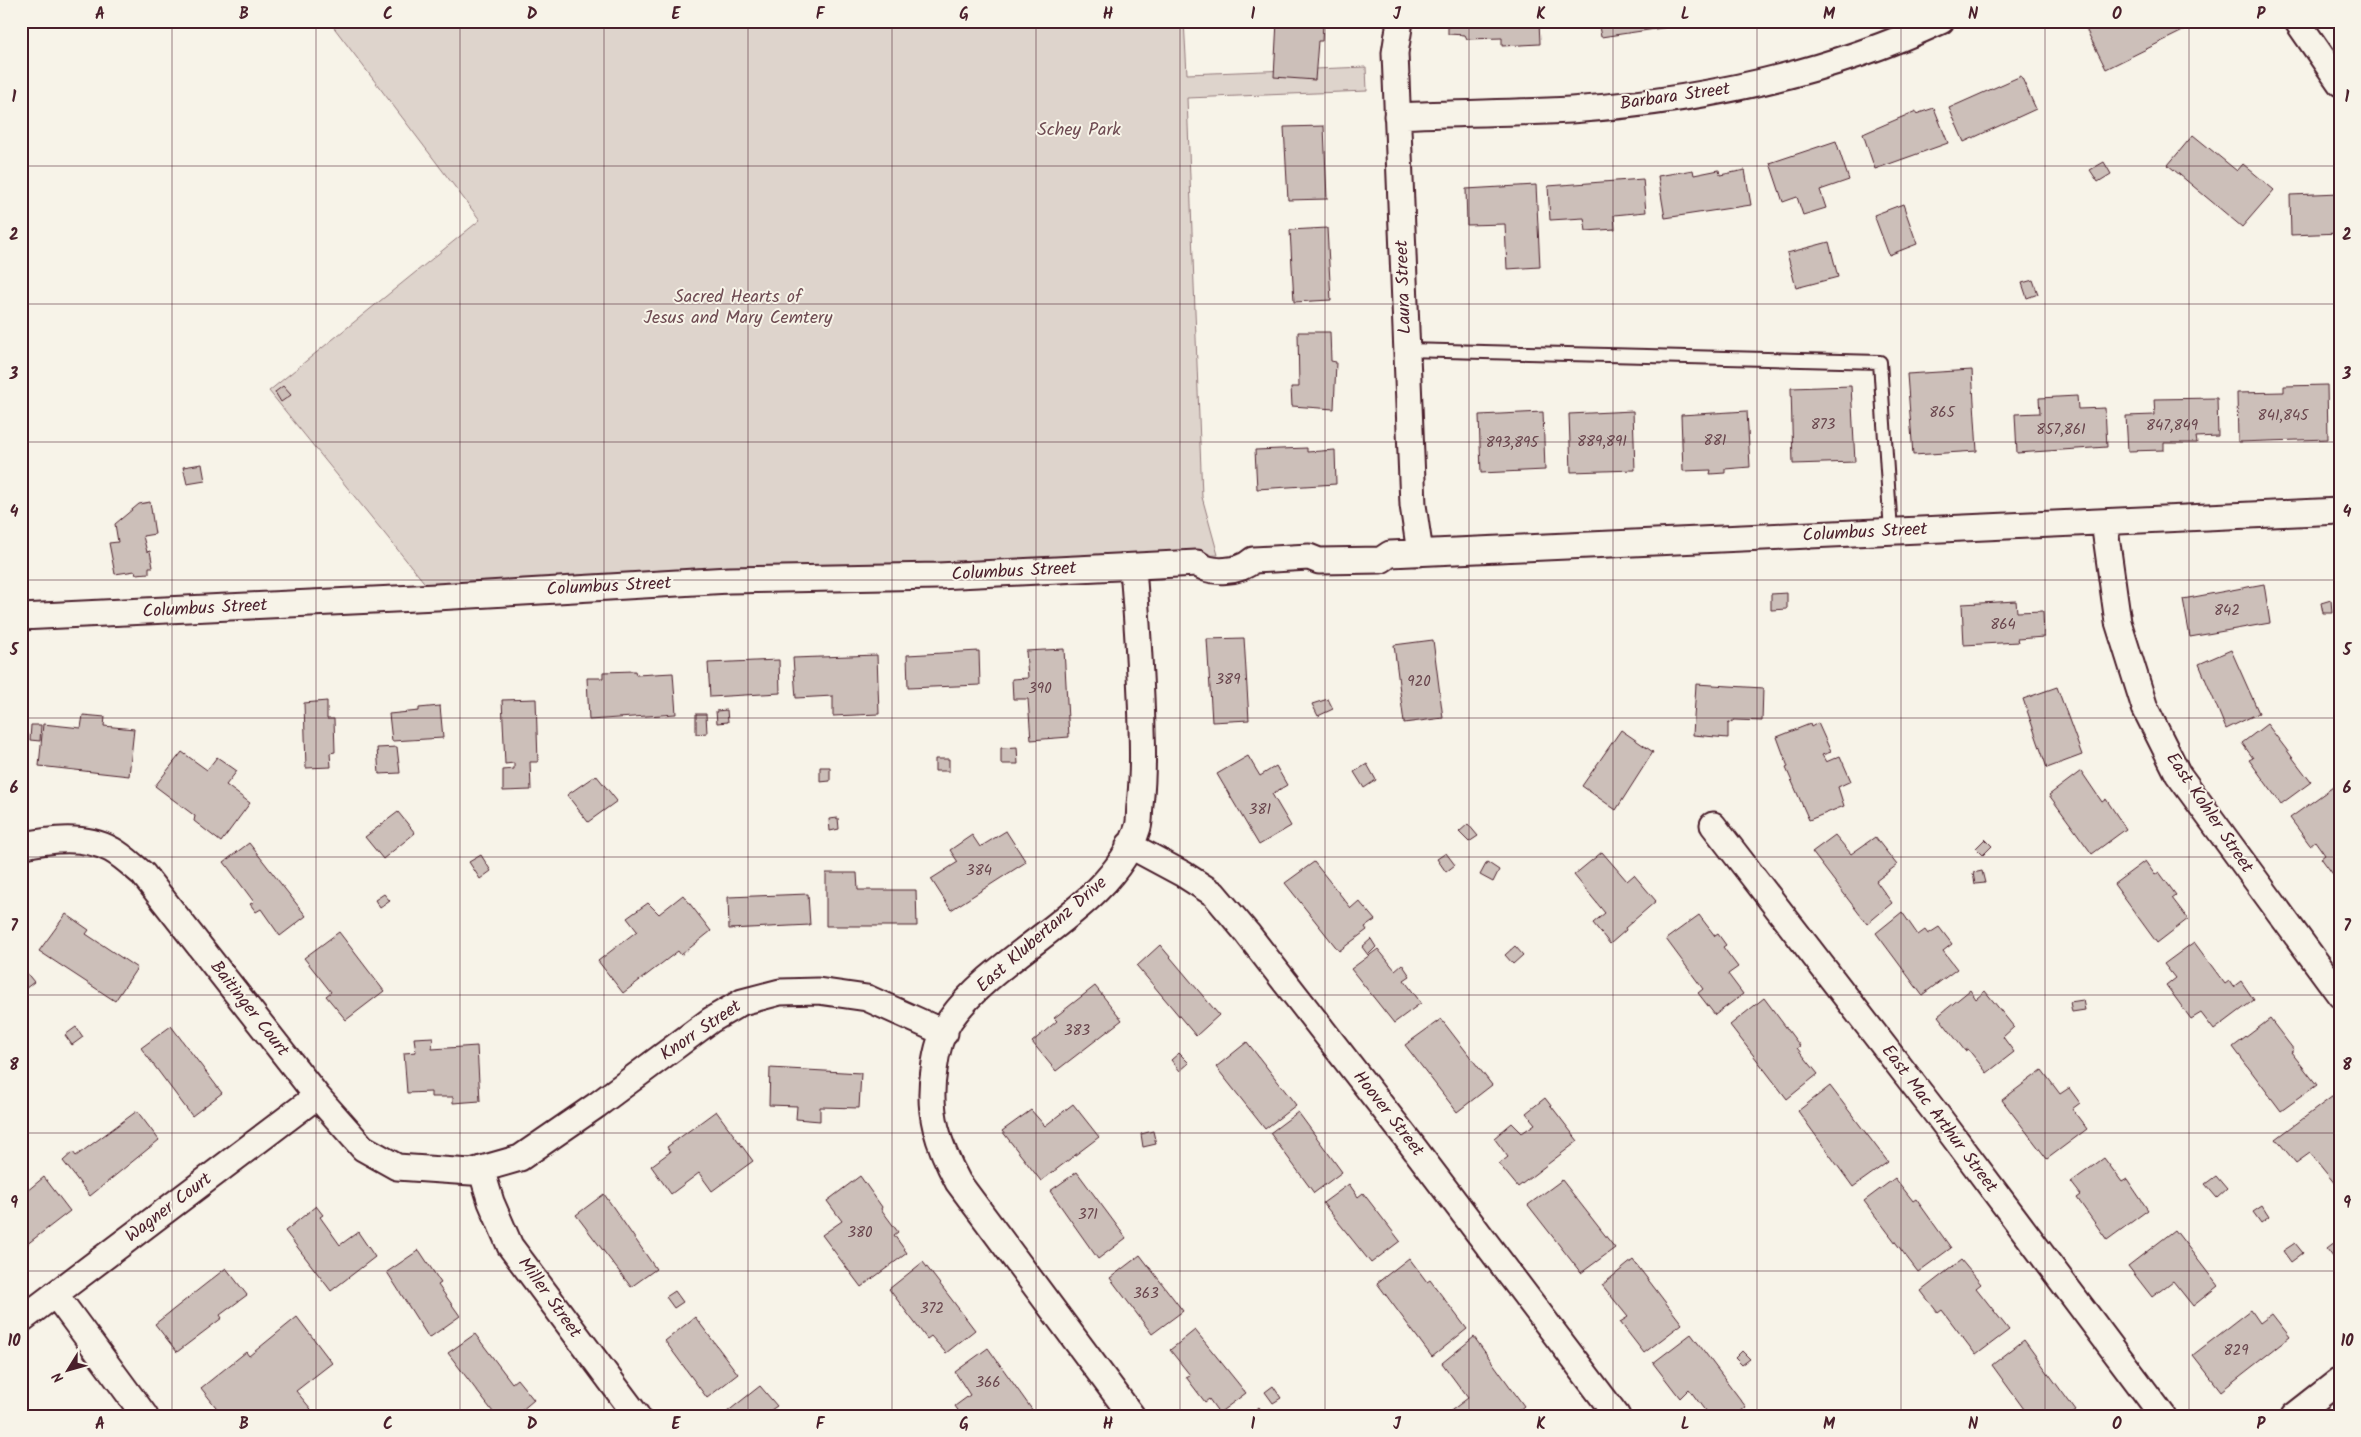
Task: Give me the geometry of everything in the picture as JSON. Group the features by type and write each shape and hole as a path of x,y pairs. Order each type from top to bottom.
{"street":[{"name":"Laura Street","path":"1400,21 1395,53 1397,116 1413,505 1420,553"},
{"name":"Barbara Street","path":"1397,116 1572,110 1681,98 1744,87 1846,60 1906,38 1941,21"},
{"path":"2297,21 2340,83"},
{"name":"Columbus Street","path":"21,617 429,598 729,580 938,576 1133,567 1197,563 1201,558 1241,551 1248,552 1253,560 1310,557 1319,562 1381,560 1390,554 2340,511"},
{"name":"East Kohler Street","path":"2104,522 2118,622 2145,708 2178,774 2340,995"},
{"name":"East Klubertanz Drive","path":"1132,1416 978,1212 946,1161 934,1126 931,1086 937,1051 956,1014 1002,967 1082,904 1107,879 1121,861 1138,827 1144,771 1140,646 1133,567"},
{"name":"East Mac Arthur Street","path":"1713,825 1938,1116 2162,1416"},
{"name":"Baitinger Court","path":"21,846 39,841 78,840 112,850 143,874 317,1096 363,1148 397,1167 471,1172 481,1169"},
{"name":"Hoover Street","path":"1129,845 1183,874 1214,894 1405,1136 1617,1416"},
{"name":"Knorr Street","path":"481,1169 520,1158 597,1105 711,1020 742,1002 780,992 818,991 867,998 945,1033"},
{"name":"Wagner Court","path":"21,1320 317,1096"},
{"name":"Miller Street","path":"481,1169 491,1202 510,1246 637,1416"},
{"path":"55,1294 146,1416"},
{"path":"2294,1416 2340,1380"}],"lane":[{"path":"1407,350 1880,362 1891,532"}],"green space":[{"name":"Sacred Hearts of Jesus and Mary Cemtery","path":"329,21 1184,21 1187,74 1366,67 1367,91 1187,98 1202,497 1218,555 436,597 269,391 480,220"}],"building":[{"path":"1277,21 1323,21 1322,41 1318,41 1315,80 1274,77"},
{"path":"1448,21 1539,21 1540,44 1502,46 1502,38 1467,39 1465,35 1448,34"},
{"path":"1598,21 1696,21 1696,23 1601,37"},
{"path":"2102,21 2117,21 2118,23 2121,21 2199,23 2106,69 2086,29"},
{"path":"2021,76 2036,109 1964,142 1949,108"},
{"path":"1934,108 1948,143 1875,169 1863,134 1916,111 1916,114"},
{"path":"1324,126 1327,199 1288,200 1284,127"},
{"path":"2193,135 2237,171 2243,164 2274,190 2242,227 2168,165"},
{"path":"1836,141 1849,180 1820,190 1826,208 1803,215 1797,197 1783,202 1770,163"},
{"path":"2104,162 2111,174 2098,182 2090,170"},
{"path":"1693,170 1694,175 1719,170 1720,175 1745,170 1751,205 1665,218 1658,176"},
{"path":"1643,179 1646,212 1614,215 1615,229 1586,231 1584,218 1550,220 1548,186"},
{"path":"1536,185 1540,267 1507,269 1505,224 1467,225 1466,189"},
{"path":"2340,193 2340,233 2291,235 2290,195"},
{"path":"1903,204 1917,244 1889,255 1874,215"},
{"path":"1327,228 1331,300 1294,302 1290,230"},
{"path":"1829,242 1838,277 1796,288 1787,253"},
{"path":"2033,280 2038,294 2027,298 2022,283"},
{"path":"1298,332 1330,332 1331,361 1336,362 1334,409 1292,406 1291,387 1299,387"},
{"path":"1972,370 1977,451 1913,455 1907,374"},
{"path":"2327,385 2328,439 2238,442 2237,393 2284,392 2284,386"},
{"path":"283,386 291,395 281,402 275,392"},
{"path":"1851,386 1855,462 1793,464 1791,388"},
{"path":"2077,396 2078,409 2105,408 2107,447 2017,453 2015,414 2040,413 2039,398"},
{"path":"2217,398 2218,436 2196,437 2197,443 2164,443 2164,450 2128,451 2126,416 2155,415 2154,399"},
{"path":"1633,411 1635,470 1571,472 1569,414"},
{"path":"1747,411 1750,467 1725,469 1725,473 1710,474 1711,470 1683,471 1681,415"},
{"path":"1543,412 1545,470 1481,473 1479,415"},
{"path":"1307,448 1307,452 1335,450 1336,484 1257,489 1255,450"},
{"path":"202,464 205,481 187,484 183,467"},
{"path":"150,502 155,534 143,536 147,552 150,551 153,567 149,567 149,573 136,574 135,571 115,574 109,543 118,542 115,524 139,504"},
{"path":"2264,584 2270,623 2190,637 2183,599"},
{"path":"1787,593 1787,609 1771,610 1771,594"},
{"path":"2331,600 2332,613 2323,613 2321,603"},
{"path":"2016,601 2017,612 2043,611 2044,637 2017,639 2018,642 1964,645 1962,604"},
{"path":"1244,638 1249,720 1212,722 1207,639"},
{"path":"1433,640 1443,718 1404,723 1394,645"},
{"path":"1064,649 1069,737 1031,740 1028,699 1013,699 1012,679 1028,678 1026,651"},
{"path":"2231,650 2259,713 2226,729 2199,664"},
{"path":"979,651 980,685 908,688 907,655"},
{"path":"877,655 879,714 833,716 833,696 796,698 793,658"},
{"path":"779,660 780,693 710,697 708,663"},
{"path":"635,671 636,675 673,673 676,714 589,720 587,678 603,678 603,672"},
{"path":"1696,684 1763,688 1762,721 1734,720 1728,724 1728,738 1693,735"},
{"path":"2057,687 2082,755 2047,768 2023,699"},
{"path":"536,699 538,762 530,762 531,790 503,791 503,770 514,769 514,763 505,764 502,700"},
{"path":"1328,699 1333,709 1318,716 1312,704"},
{"path":"327,701 327,719 334,719 335,752 330,753 331,767 306,768 304,703"},
{"path":"440,706 443,738 392,741 389,714 419,711 419,708"},
{"path":"727,710 728,722 717,723 716,711"},
{"path":"696,714 706,714 707,733 696,734"},
{"path":"83,715 105,717 104,726 134,729 129,776 39,766 43,724 81,728"},
{"path":"1818,723 1831,752 1822,755 1826,762 1840,756 1851,781 1838,787 1844,806 1809,820 1786,768 1788,767 1777,737 1810,724 1811,727"},
{"path":"2267,724 2311,782 2281,804 2249,760 2253,758 2242,743"},
{"path":"31,725 41,725 40,741 30,740"},
{"path":"1621,730 1653,752 1616,810 1582,786"},
{"path":"397,747 400,773 379,774 377,748"},
{"path":"1017,747 1018,764 1001,764 1001,748"},
{"path":"182,752 207,770 217,757 237,771 226,785 250,803 221,842 194,821 195,816 155,786"},
{"path":"1248,756 1260,776 1276,766 1287,785 1272,794 1291,826 1259,845 1217,774"},
{"path":"935,759 949,759 949,771 935,771"},
{"path":"1367,764 1376,780 1364,788 1354,772"},
{"path":"820,767 830,767 830,781 820,782"},
{"path":"2081,771 2102,802 2106,799 2126,829 2092,854 2049,795"},
{"path":"596,775 617,801 588,822 567,795"},
{"path":"2340,782 2340,874 2335,877 2321,858 2325,855 2315,841 2310,845 2290,818"},
{"path":"398,812 415,833 383,859 365,837"},
{"path":"838,818 839,829 830,831 829,819"},
{"path":"1468,824 1478,836 1469,842 1459,832"},
{"path":"1006,831 1026,862 951,910 931,879 958,862 950,850 972,835 980,847"},
{"path":"1835,835 1851,854 1875,837 1897,865 1876,881 1892,903 1867,924 1812,852"},
{"path":"1985,839 1992,846 1983,855 1976,848"},
{"path":"249,843 306,916 280,936 261,909 256,912 250,904 254,902 224,862"},
{"path":"1602,852 1627,881 1634,875 1656,901 1610,944 1593,923 1605,913 1574,875"},
{"path":"1446,853 1455,865 1446,872 1437,859"},
{"path":"481,855 491,871 480,879 469,862"},
{"path":"2145,861 2155,875 2159,872 2176,895 2172,898 2188,919 2157,943 2114,884"},
{"path":"1314,862 1351,908 1359,901 1375,920 1365,927 1367,930 1339,951 1285,883"},
{"path":"1487,862 1499,870 1493,882 1480,875"},
{"path":"1982,871 1985,883 1975,884 1973,873"},
{"path":"826,873 857,873 858,890 916,890 917,926 826,926"},
{"path":"384,894 390,901 380,908 375,900"},
{"path":"808,894 810,925 729,929 728,897"},
{"path":"683,895 711,931 681,955 678,951 623,993 598,961 637,931 627,918 648,903 659,914"},
{"path":"1902,912 1918,935 1925,930 1928,934 1939,927 1952,944 1943,951 1957,969 1922,995 1876,933"},
{"path":"66,914 89,930 86,934 137,968 115,1001 39,951"},
{"path":"1699,915 1715,936 1718,934 1726,945 1723,947 1738,967 1728,974 1743,994 1715,1015 1698,993 1703,989 1666,939"},
{"path":"339,932 384,991 346,1020 326,996 331,992 304,958"},
{"path":"1371,939 1376,947 1368,955 1362,947"},
{"path":"2194,942 2225,984 2229,981 2233,987 2241,981 2254,1000 2214,1030 2201,1013 2191,1019 2166,985 2175,978 2164,964"},
{"path":"1160,945 1219,1015 1196,1036 1137,966"},
{"path":"1515,946 1523,955 1513,964 1505,955"},
{"path":"1378,949 1395,970 1402,964 1410,976 1404,980 1421,1003 1394,1023 1351,969"},
{"path":"21,966 34,982 21,992"},
{"path":"1095,986 1122,1020 1056,1071 1032,1042 1057,1021 1054,1018"},
{"path":"1970,990 1976,999 1985,991 2014,1027 2003,1037 2014,1052 1987,1073 1968,1049 1965,1051 1938,1016"},
{"path":"1764,998 1800,1046 1797,1048 1818,1074 1787,1099 1730,1025"},
{"path":"2083,1000 2085,1010 2072,1012 2070,1002"},
{"path":"1441,1019 1492,1085 1457,1112 1405,1045"},
{"path":"2270,1019 2294,1050 2291,1052 2317,1085 2281,1111 2233,1047"},
{"path":"171,1026 222,1093 192,1116 141,1048"},
{"path":"76,1027 83,1037 72,1045 65,1035"},
{"path":"433,1037 432,1049 477,1046 480,1101 453,1103 453,1097 431,1097 431,1092 407,1093 404,1053 416,1052 414,1038"},
{"path":"1247,1042 1296,1105 1265,1129 1216,1067"},
{"path":"1179,1053 1189,1063 1180,1071 1171,1060"},
{"path":"770,1068 861,1073 859,1108 820,1107 820,1121 796,1119 797,1106 769,1105"},
{"path":"2042,1070 2060,1094 2069,1088 2080,1103 2072,1109 2087,1129 2047,1159 2002,1100"},
{"path":"1830,1086 1888,1162 1853,1187 1798,1111"},
{"path":"2333,1096 2340,1105 2340,1190 2310,1153 2296,1163 2276,1139"},
{"path":"1545,1098 1578,1141 1518,1187 1499,1164 1508,1157 1494,1138 1512,1123 1522,1133 1535,1124 1526,1113"},
{"path":"1073,1104 1099,1137 1041,1181 1002,1131 1031,1110 1045,1126"},
{"path":"137,1111 159,1140 90,1196 63,1161 73,1152 76,1156"},
{"path":"716,1111 753,1161 712,1191 699,1173 671,1194 651,1166 670,1152 667,1147"},
{"path":"1298,1112 1342,1172 1314,1193 1270,1133"},
{"path":"1153,1131 1156,1144 1143,1147 1141,1134"},
{"path":"2104,1158 2122,1182 2127,1179 2148,1210 2107,1240 2077,1198 2081,1195 2071,1182"},
{"path":"1077,1172 1126,1238 1098,1259 1050,1191"},
{"path":"860,1176 898,1232 894,1235 907,1253 861,1287 822,1235 842,1221 827,1201"},
{"path":"2216,1176 2227,1189 2217,1198 2205,1184"},
{"path":"44,1177 70,1211 26,1245 21,1239 21,1196"},
{"path":"1895,1178 1913,1201 1916,1199 1951,1248 1918,1272 1864,1201"},
{"path":"1562,1180 1615,1248 1581,1273 1528,1205"},
{"path":"1349,1184 1358,1197 1363,1193 1400,1241 1371,1263 1323,1203"},
{"path":"604,1194 656,1269 631,1287 576,1215"},
{"path":"316,1206 323,1215 320,1217 340,1245 358,1232 375,1257 331,1291 285,1231"},
{"path":"2262,1206 2269,1217 2261,1223 2253,1212"},
{"path":"2175,1230 2218,1286 2193,1306 2173,1281 2152,1297 2128,1266"},
{"path":"2340,1239 2340,1266 2327,1249"},
{"path":"2295,1243 2303,1253 2291,1262 2283,1251"},
{"path":"419,1250 441,1283 438,1285 460,1316 429,1338 387,1272"},
{"path":"1140,1255 1183,1311 1152,1334 1110,1278"},
{"path":"1409,1258 1427,1282 1430,1280 1467,1329 1432,1357 1377,1283"},
{"path":"1633,1260 1682,1324 1644,1353 1620,1322 1628,1317 1602,1285"},
{"path":"1961,1260 1981,1284 1976,1288 2009,1330 1976,1355 1942,1310 1938,1313 1921,1291"},
{"path":"923,1262 975,1330 946,1353 931,1336 927,1339 889,1289"},
{"path":"226,1268 247,1295 220,1315 222,1318 177,1352 155,1324"},
{"path":"675,1291 683,1302 674,1308 666,1297"},
{"path":"2251,1310 2260,1323 2272,1314 2290,1337 2221,1391 2193,1355"},
{"path":"297,1317 332,1363 296,1391 311,1409 301,1416 223,1416 201,1388 246,1352 249,1356"},
{"path":"695,1317 738,1374 707,1398 665,1341"},
{"path":"1195,1330 1246,1393 1219,1413 1209,1399 1205,1402 1186,1377 1190,1375 1170,1350"},
{"path":"475,1334 512,1383 517,1379 534,1400 515,1416 496,1416 448,1353"},
{"path":"1691,1334 1746,1407 1735,1416 1709,1416 1689,1389 1680,1398 1653,1363"},
{"path":"1474,1337 1524,1406 1512,1416 1444,1416 1468,1398 1442,1363"},
{"path":"2024,1340 2076,1411 2069,1416 2029,1416 1992,1365"},
{"path":"988,1348 1033,1411 1026,1416 962,1416 955,1406 970,1395 955,1372"},
{"path":"1742,1351 1750,1359 1742,1365 1735,1358"},
{"path":"760,1386 777,1406 771,1410 776,1416 722,1416"},
{"path":"1273,1386 1281,1398 1273,1403 1265,1392"},
{"path":"1259,1407 1266,1416 1248,1416"}],"park label":[{"name":"Schey Park","path":"1079,130"}]}
